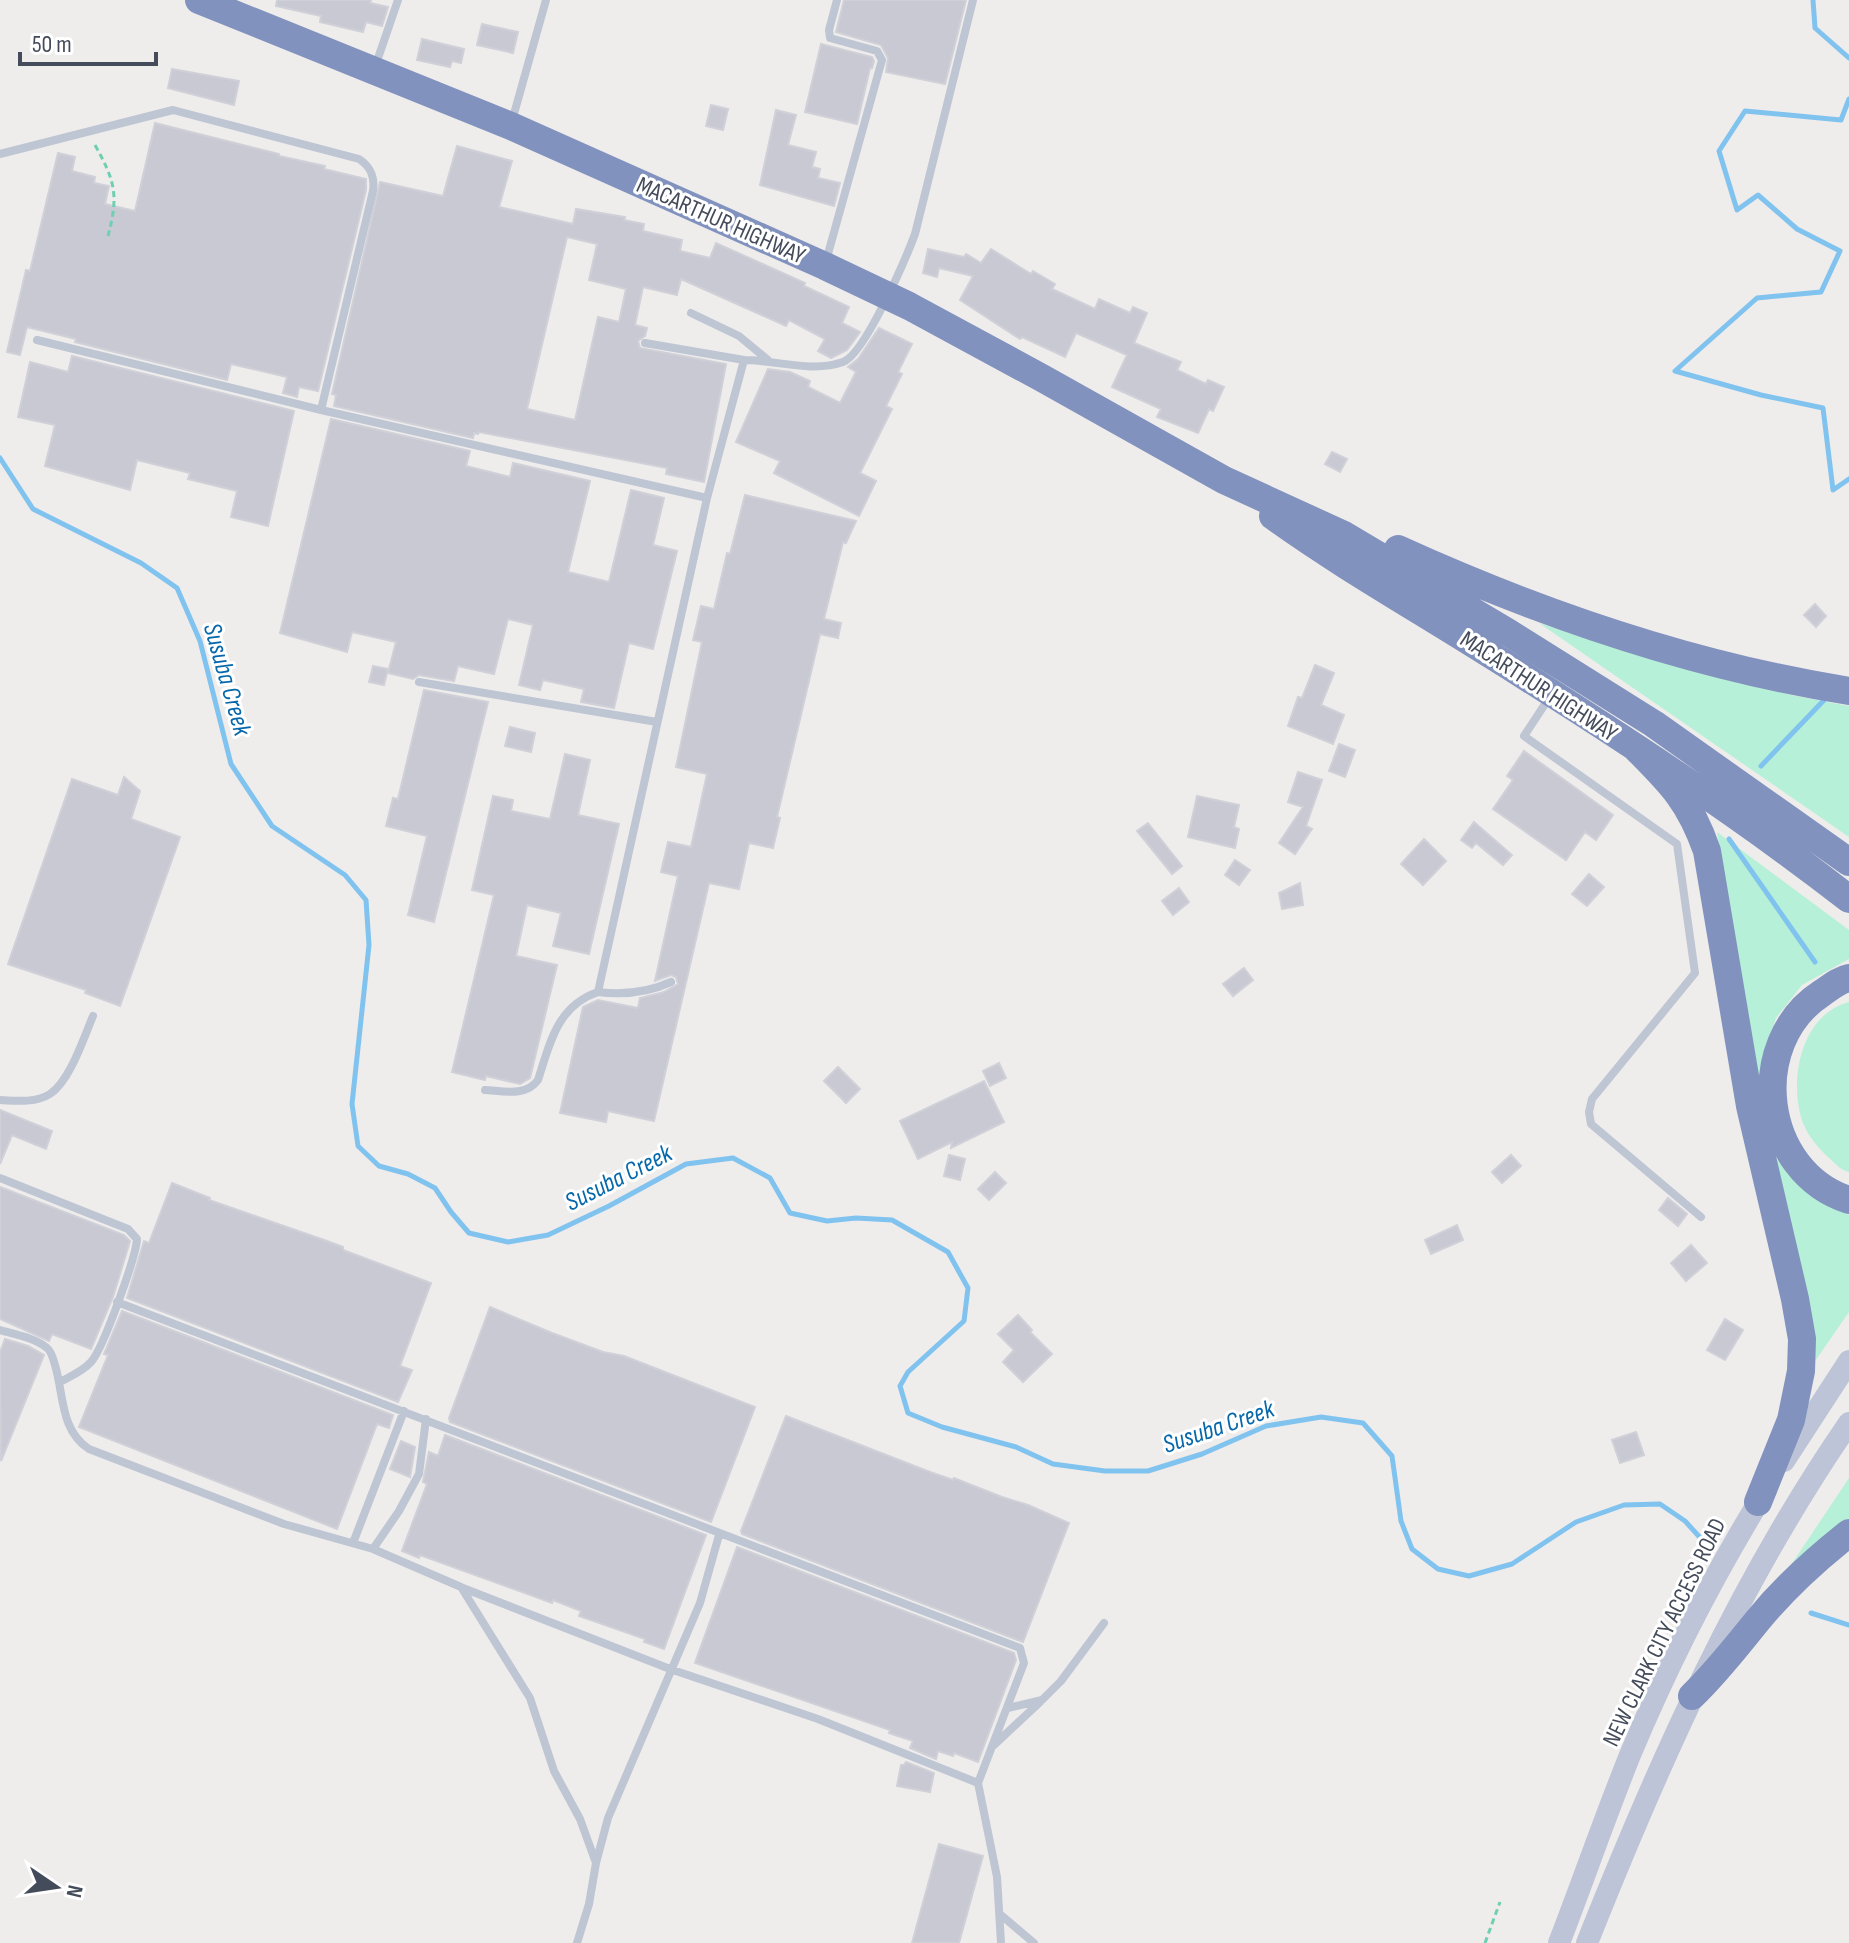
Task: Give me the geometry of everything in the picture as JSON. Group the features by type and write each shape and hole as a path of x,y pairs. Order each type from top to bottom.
{"highway":[{"name":"MACARTHUR HIGHWAY","path":"214,3 511,126 825,266 1042,378 1224,480 1344,535 1654,724 1849,862"},
{"name":"MACARTHUR HIGHWAY","path":"1224,480 1329,556 1636,748 1849,899"},
{"path":"1224,480 1295,496 1385,543 1529,604 1677,652 1849,691"},
{"path":"1636,748 1677,790 1698,825 1707,851 1750,1106 1802,1339 1801,1371 1791,1420 1758,1502"},
{"path":"1849,978 1807,1003 1791,1022 1780,1045 1771,1103 1779,1131 1792,1157 1817,1185 1849,1200"},
{"path":"1692,1696 1722,1668 1786,1588 1849,1533"}],"main road":[{"name":"NEW CLARK CITY ACCESS ROAD","path":"1559,1943 1630,1755 1710,1587 1758,1502 1849,1361"},
{"path":"1587,1943 1692,1696 1732,1616 1776,1538 1849,1423"}],"lane":[{"path":"373,71 398,0"},
{"path":"511,126 546,0"},
{"path":"825,266 882,60 877,51 830,38 829,30 837,0"},
{"path":"645,343 744,360 808,365 834,364 847,359 864,341 915,234 973,0"},
{"path":"0,154 168,110 179,110 353,156 366,163 373,176 373,191 321,410"},
{"path":"691,313 739,336 769,360"},
{"path":"37,340 321,410 707,498"},
{"path":"598,992 707,498 744,360"},
{"path":"419,682 657,722"},
{"path":"1552,694 1524,736 1677,844 1695,973 1592,1099 1589,1118 1591,1124 1701,1217"},
{"path":"485,1090 522,1092 532,1088 538,1080 560,1019 577,1002 598,992 632,993 671,982"},
{"path":"0,1100 25,1101 51,1094 69,1070 93,1016"},
{"path":"0,1178 132,1232 137,1245 95,1358 60,1382"},
{"path":"117,1302 426,1419 719,1535 1016,1646 1023,1652 1024,1663 978,1783 997,1877 1001,1943"},
{"path":"0,1330 46,1347 52,1355 67,1425 76,1440 89,1449 302,1531 373,1549 670,1669 818,1719 978,1783"},
{"path":"353,1543 404,1411"},
{"path":"373,1549 419,1474 426,1419"},
{"path":"577,1943 608,1818 700,1603 719,1535"},
{"path":"461,1587 530,1698 554,1771 580,1819 596,1863"},
{"path":"993,1745 1061,1681 1104,1623"},
{"path":"1008,1708 1042,1700"},
{"path":"1001,1915 1034,1943"}],"path":[{"path":"87,131 116,189 108,236"},
{"path":"1485,1943 1500,1902"}],"green space":[{"path":"1539,623 1731,681 1849,706 1849,837"},
{"path":"1717,832 1849,930 1849,959 1802,985 1776,1018 1764,1055 1809,1195 1849,1215 1849,1312 1811,1367 1759,1093"},
{"path":"1849,1002 1849,1172 1825,1154 1808,1133 1799,1107 1797,1089 1802,1052 1809,1035 1832,1009"},
{"path":"1849,1478 1849,1518 1785,1574"}],"building":[{"path":"277,0 371,0 370,3 388,7 382,26 366,22 363,32 320,22 321,16 276,6"},
{"path":"844,0 966,0 945,84 886,72 888,58 881,45 836,32"},
{"path":"482,24 518,32 513,53 477,45"},
{"path":"422,39 464,49 461,63 452,61 450,67 417,60"},
{"path":"821,44 872,57 874,61 857,124 805,112"},
{"path":"172,69 239,81 234,105 168,88"},
{"path":"711,105 728,109 723,130 706,126"},
{"path":"776,110 796,115 788,145 816,152 812,167 820,169 818,178 840,183 834,206 760,185"},
{"path":"155,123 366,179 366,190 318,391 299,387 297,397 283,393 287,377 231,364 227,380 27,327 20,355 7,352 58,153 75,157 72,171 95,177 94,183 109,186 105,204 135,211"},
{"path":"457,146 512,161 499,207 573,224 576,209 625,217 624,220 644,224 643,231 682,240 680,251 710,258 716,243 805,283 804,286 849,307 842,323 860,332 847,350 831,358 818,351 825,339 789,320 786,326 681,279 677,295 643,287 635,325 647,328 645,336 638,341 640,348 726,364 704,482 666,474 667,468 479,432 474,433 473,438 334,406 336,395 332,394 380,182 443,196","holes":["567,237 597,244 589,280 626,289 619,322 598,317 575,420 527,409"]},
{"path":"928,249 964,257 966,254 981,263 991,249 1031,274 1033,271 1055,284 1052,289 1095,309 1099,299 1130,313 1133,307 1147,313 1134,343 1181,362 1177,370 1206,384 1208,380 1224,387 1213,411 1209,409 1198,433 1157,417 1161,409 1112,387 1127,355 1076,333 1065,357 1022,337 1020,339 960,300 973,276 939,268 937,277 923,273"},
{"path":"879,328 912,344 886,406 892,409 860,473 876,481 859,516 774,473 780,461 736,442 768,369 790,372 810,381 808,387 840,403 856,372 848,367 858,359"},
{"path":"72,356 294,411 268,526 231,517 237,491 188,479 190,473 137,460 130,490 45,466 55,425 18,417 30,362 68,372"},
{"path":"331,419 470,451 466,466 510,477 513,463 590,481 568,572 609,582 631,490 664,498 653,545 677,551 653,649 629,643 614,708 581,702 584,689 543,680 540,690 519,685 533,625 508,619 494,674 458,666 454,681 419,675 413,679 388,673 396,642 352,632 347,652 280,633"},
{"path":"1332,452 1347,459 1340,472 1325,464"},
{"path":"745,495 856,521 846,543 843,542 824,619 841,623 838,638 820,634 777,817 780,818 773,848 749,843 739,889 709,883 654,1121 608,1111 606,1122 560,1113 583,1007 598,1000 638,1008 640,998 664,992 678,984 676,977 671,975 655,981 678,876 661,872 668,842 691,847 707,774 676,767 702,642 693,640 701,606 714,609"},
{"path":"1815,604 1826,616 1816,627 1804,615"},
{"path":"1315,665 1334,673 1321,705 1344,715 1333,744 1288,726 1298,697 1302,698"},
{"path":"373,666 388,669 384,685 369,682"},
{"path":"424,690 488,702 434,922 408,915 427,836 386,826 393,798 398,799"},
{"path":"510,727 535,733 531,752 505,746"},
{"path":"1339,744 1355,750 1345,777 1329,771"},
{"path":"1524,751 1613,815 1596,840 1585,832 1566,860 1493,809 1513,780 1507,776"},
{"path":"565,754 590,760 578,815 619,824 589,954 553,946 561,913 527,905 516,956 557,965 530,1078 520,1084 452,1072 494,895 472,890 493,796 513,800 511,811 550,819"},
{"path":"1298,772 1322,780 1306,826 1312,829 1295,854 1279,843 1303,807 1288,802"},
{"path":"124,777 140,791 131,819 180,837 120,1006 85,993 86,990 8,964 72,779 118,795"},
{"path":"1197,796 1239,805 1234,827 1239,829 1235,848 1188,837"},
{"path":"1474,822 1512,855 1503,865 1476,843 1472,848 1461,840"},
{"path":"1148,823 1182,866 1172,874 1137,831"},
{"path":"1424,839 1446,861 1423,885 1401,864"},
{"path":"1235,860 1250,870 1239,885 1225,875"},
{"path":"1589,874 1604,887 1587,906 1572,894"},
{"path":"1300,883 1303,905 1282,909 1279,893"},
{"path":"1179,888 1189,902 1173,915 1162,901"},
{"path":"1244,968 1253,980 1233,996 1223,984"},
{"path":"999,1063 1006,1078 990,1086 983,1071"},
{"path":"838,1067 860,1089 846,1103 824,1081"},
{"path":"984,1081 1004,1122 951,1148 952,1142 918,1159 900,1121"},
{"path":"0,1110 52,1131 46,1149 12,1135 0,1164"},
{"path":"949,1155 965,1159 960,1180 944,1176"},
{"path":"1511,1155 1521,1166 1502,1183 1492,1172"},
{"path":"995,1172 1006,1183 989,1200 978,1189"},
{"path":"172,1183 209,1200 327,1241 431,1283 400,1366 412,1370 398,1402 127,1298 144,1241 149,1243"},
{"path":"0,1187 124,1235 130,1241 113,1297 91,1349 52,1334 49,1341 0,1319"},
{"path":"1668,1198 1687,1214 1678,1226 1659,1210"},
{"path":"1457,1225 1463,1240 1431,1254 1425,1240"},
{"path":"1691,1245 1707,1263 1686,1281 1671,1263"},
{"path":"490,1307 552,1333 603,1352 624,1356 755,1407 711,1522 450,1422"},
{"path":"122,1311 393,1415 389,1428 377,1424 337,1529 79,1427"},
{"path":"1018,1315 1052,1354 1023,1382 1003,1362 1014,1350 998,1334"},
{"path":"1725,1319 1743,1330 1725,1360 1707,1350"},
{"path":"5,1339 44,1355 1,1461 0,1352"},
{"path":"786,1416 1069,1523 1023,1642 742,1534"},
{"path":"1636,1432 1644,1455 1620,1463 1612,1440"},
{"path":"445,1435 706,1535 664,1649 644,1642 645,1639 579,1616 581,1611 553,1600 552,1603 402,1551 427,1484 423,1482 429,1452 438,1456"},
{"path":"401,1441 415,1447 410,1477 390,1469"},
{"path":"737,1547 1014,1653 1016,1660 978,1762 938,1751 936,1759 910,1748 913,1741 889,1733 890,1730 695,1663"},
{"path":"906,1762 934,1773 930,1792 897,1786 901,1765"},
{"path":"939,1844 983,1856 959,1943 912,1943"}],"waterway":[{"path":"1813,0 1815,28 1849,58"},
{"path":"1849,99 1841,120 1745,111 1719,151 1737,210 1758,195 1797,229 1840,251 1821,292 1757,298 1675,371 1761,395 1823,408 1833,490 1849,479"},
{"name":"Susuba Creek","path":"0,458 33,509 141,563 177,588 200,641 231,764 272,826 345,875 366,900 369,945 352,1104 358,1146 379,1166 408,1174 435,1188 469,1233 508,1242 548,1235 686,1164 733,1158 770,1178 790,1213 827,1221 856,1218 892,1220 948,1252 968,1288 964,1321 908,1372 900,1386 908,1413 942,1427 1016,1447 1053,1464 1105,1471 1148,1471 1202,1454 1266,1426 1321,1417 1363,1423 1392,1456 1401,1521 1412,1549 1438,1569 1469,1576 1512,1564 1576,1522 1624,1505 1660,1504 1685,1521 1705,1543"},
{"path":"1761,766 1827,697"},
{"path":"1729,839 1815,962"},
{"name":"Susuba Creek","path":"1811,1613 1849,1625"}]}
